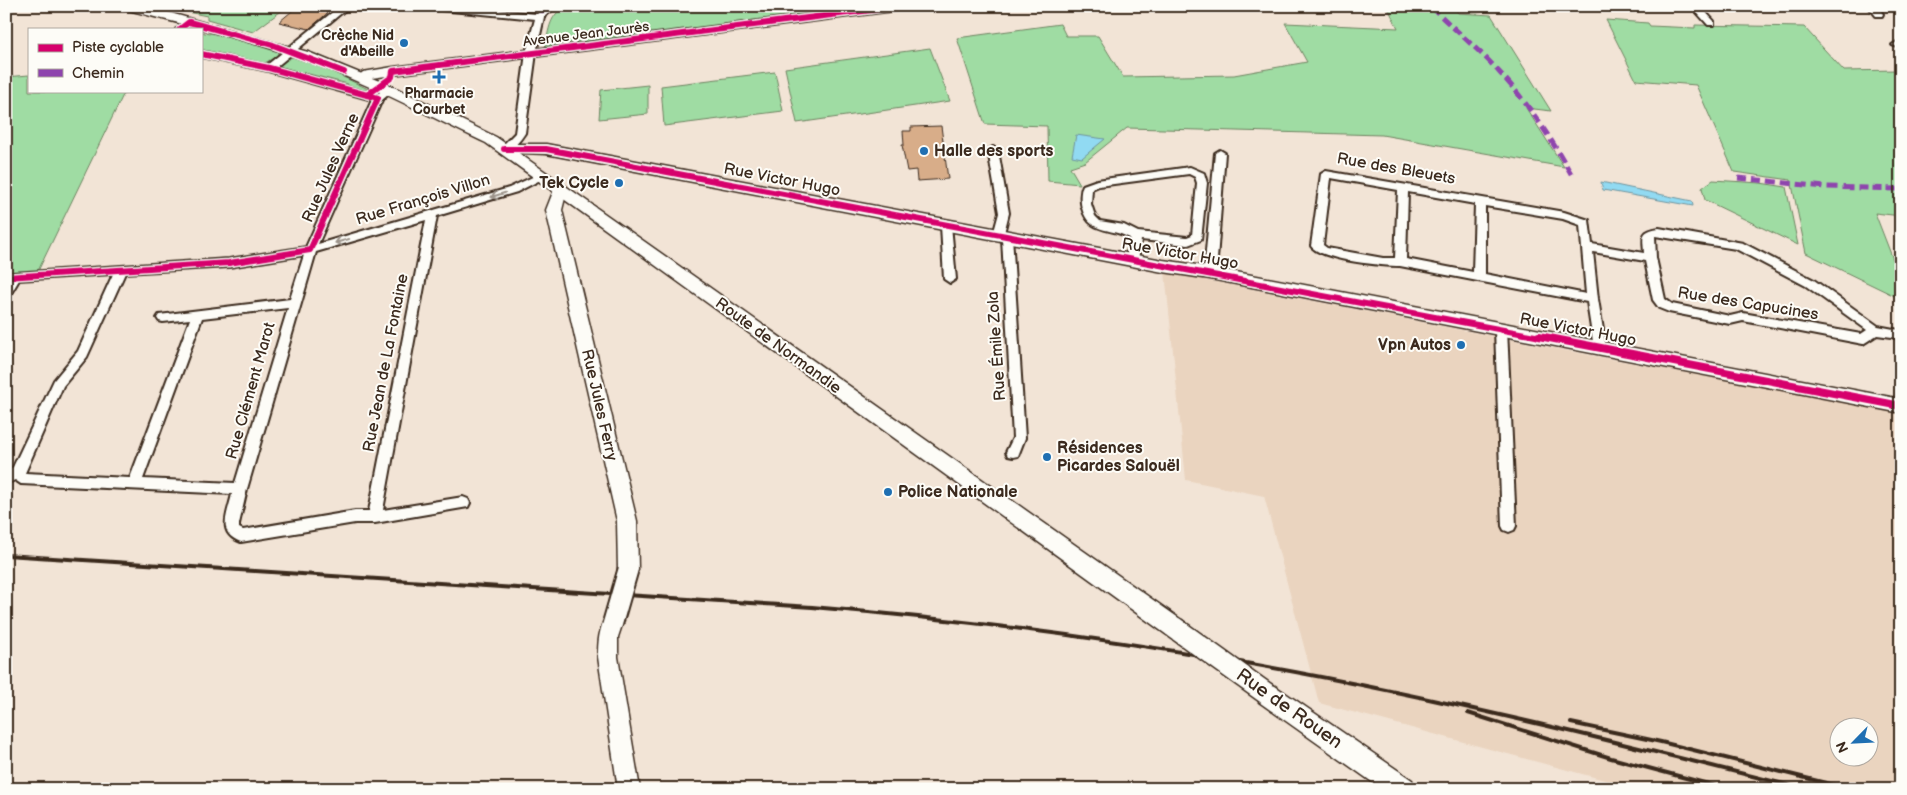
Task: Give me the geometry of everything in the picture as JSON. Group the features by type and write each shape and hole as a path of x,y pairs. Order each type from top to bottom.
{"main road":[{"name":"Route de Normandie","path":"130,6 197,28"},
{"name":"Route de Normandie","path":"202,29 290,50 468,127 504,149 1175,628"},
{"name":"Rue de Rouen","path":"1175,628 1403,789"}],"street":[{"path":"269,68 346,6"},
{"path":"430,6 541,12 553,6"},
{"name":"Avenue Jean Jaurès","path":"375,87 393,71 902,6"},
{"path":"1695,6 1711,23"},
{"path":"1872,6 1879,14"},
{"path":"504,149 520,133 531,53 541,12"},
{"path":"202,54 375,87"},
{"name":"Rue Jules Verne","path":"310,250 375,87"},
{"name":"Rue Victor Hugo","path":"504,149 546,149 1132,260 1210,272 1901,406"},
{"name":"Rue Émile Zola","path":"992,150 1004,213 1002,235 1019,438 1013,452"},
{"path":"1210,272 1220,154"},
{"path":"1190,170 1200,175 1202,184 1197,237 1188,241 1136,236 1120,228 1097,224 1090,218 1086,204 1087,186 1190,170"},
{"name":"Rue des Bleuets","path":"1592,299 1400,262 1383,262 1324,251 1317,246 1326,174 1564,216 1585,223 1592,299 1600,348"},
{"name":"Rue François Villon","path":"6,292 16,276 229,263 310,250 432,215 526,185 543,176"},
{"path":"1400,262 1403,187"},
{"name":"Rue Jules Ferry","path":"560,190 554,210 627,521 628,570 608,636 608,657 629,789"},
{"path":"1479,277 1480,201"},
{"name":"Rue Jean de La Fontaine","path":"375,518 432,215"},
{"path":"946,225 950,279"},
{"name":"Rue des Capucines","path":"1876,330 1863,339 1743,317 1730,320 1669,308 1659,300 1650,258 1648,236 1659,232 1740,246 1810,283 1876,330 1895,333 1901,337"},
{"path":"1132,260 1136,236"},
{"path":"1588,246 1650,258"},
{"name":"Rue Clément Marot","path":"310,250 240,489 232,524 233,531 241,536 355,517 375,518"},
{"path":"6,479 18,471 58,383 83,354 121,270"},
{"name":"Rue Clément Marot","path":"163,318 295,303"},
{"path":"134,484 198,314"},
{"path":"1501,329 1509,526"},
{"path":"18,471 21,478 240,489"},
{"path":"375,518 464,503"}],"shaded area":[{"path":"1165,272 1594,356 1901,412 1901,789 1638,789 1319,703 1264,496 1186,480"}],"green space":[{"path":"159,6 288,6 253,32 207,19 207,16"},
{"path":"568,6 877,6 545,48 553,18"},
{"path":"1387,6 1453,6 1458,13 1491,15 1551,111 1526,108 1564,167 1382,135 1127,128 1085,162 1070,167 1080,184 1048,181 1047,126 985,124 957,38 1060,24 1066,36 1098,36 1123,77 1234,75 1307,62 1285,23 1398,28"},
{"path":"1606,20 1648,23 1650,26 1695,28 1695,25 1804,27 1844,71 1897,70 1901,74 1901,216 1875,213 1901,280 1901,299 1806,253 1791,180 1734,172 1696,85 1636,80"},
{"path":"202,32 275,50 278,53 277,56 263,64 255,64 202,50"},
{"path":"930,48 950,101 797,123 785,68"},
{"path":"293,57 333,72 368,89 364,91 347,87 348,84 305,73 300,74 279,69 278,66 286,59"},
{"path":"775,72 783,111 664,126 661,86"},
{"path":"28,75 28,92 125,92 38,271 6,273 6,77"},
{"path":"648,85 648,114 599,119 601,90"},
{"path":"1713,180 1786,187 1798,245 1705,200 1702,188"}],"water":[{"path":"1076,135 1105,139 1082,158 1072,156"},
{"path":"1601,182 1692,201 1693,206 1603,190"}],"building":[{"path":"298,6 312,6 331,10 309,29 279,22"},
{"name":"Halle des sports","path":"941,126 948,179 917,181 916,170 907,171 902,145 904,145 903,131 911,131 911,127"}],"railway":[{"path":"6,555 812,607 920,617 1027,630 1187,653 1382,689 1593,737 1804,789"},
{"path":"1468,713 1611,758 1727,789"},
{"path":"1571,723 1661,742 1850,789"}],"marked path":[{"path":"542,6 542,13"},
{"path":"1431,6 1500,72 1524,100 1555,145 1573,177"},
{"path":"1738,178 1825,187 1901,189"}],"cycle path":[{"path":"367,95 392,77 393,71 902,6"},
{"path":"181,28 189,22 273,45 344,72"},
{"path":"6,277 229,263 310,250 378,98 269,68 202,54"},
{"path":"504,149 546,149 1163,266 1210,273 1901,406"}],"place":[{"name":"Crèche Nid d'Abeille","path":"404,43"},
{"name":"Pharmacie Courbet","path":"439,77"},
{"name":"Halle des sports","path":"924,151"},
{"name":"Tek Cycle","path":"619,183"},
{"name":"Vpn Autos","path":"1461,345"},
{"name":"Résidences Picardes Salouël","path":"1047,457"},
{"name":"Police Nationale","path":"888,492"}]}
